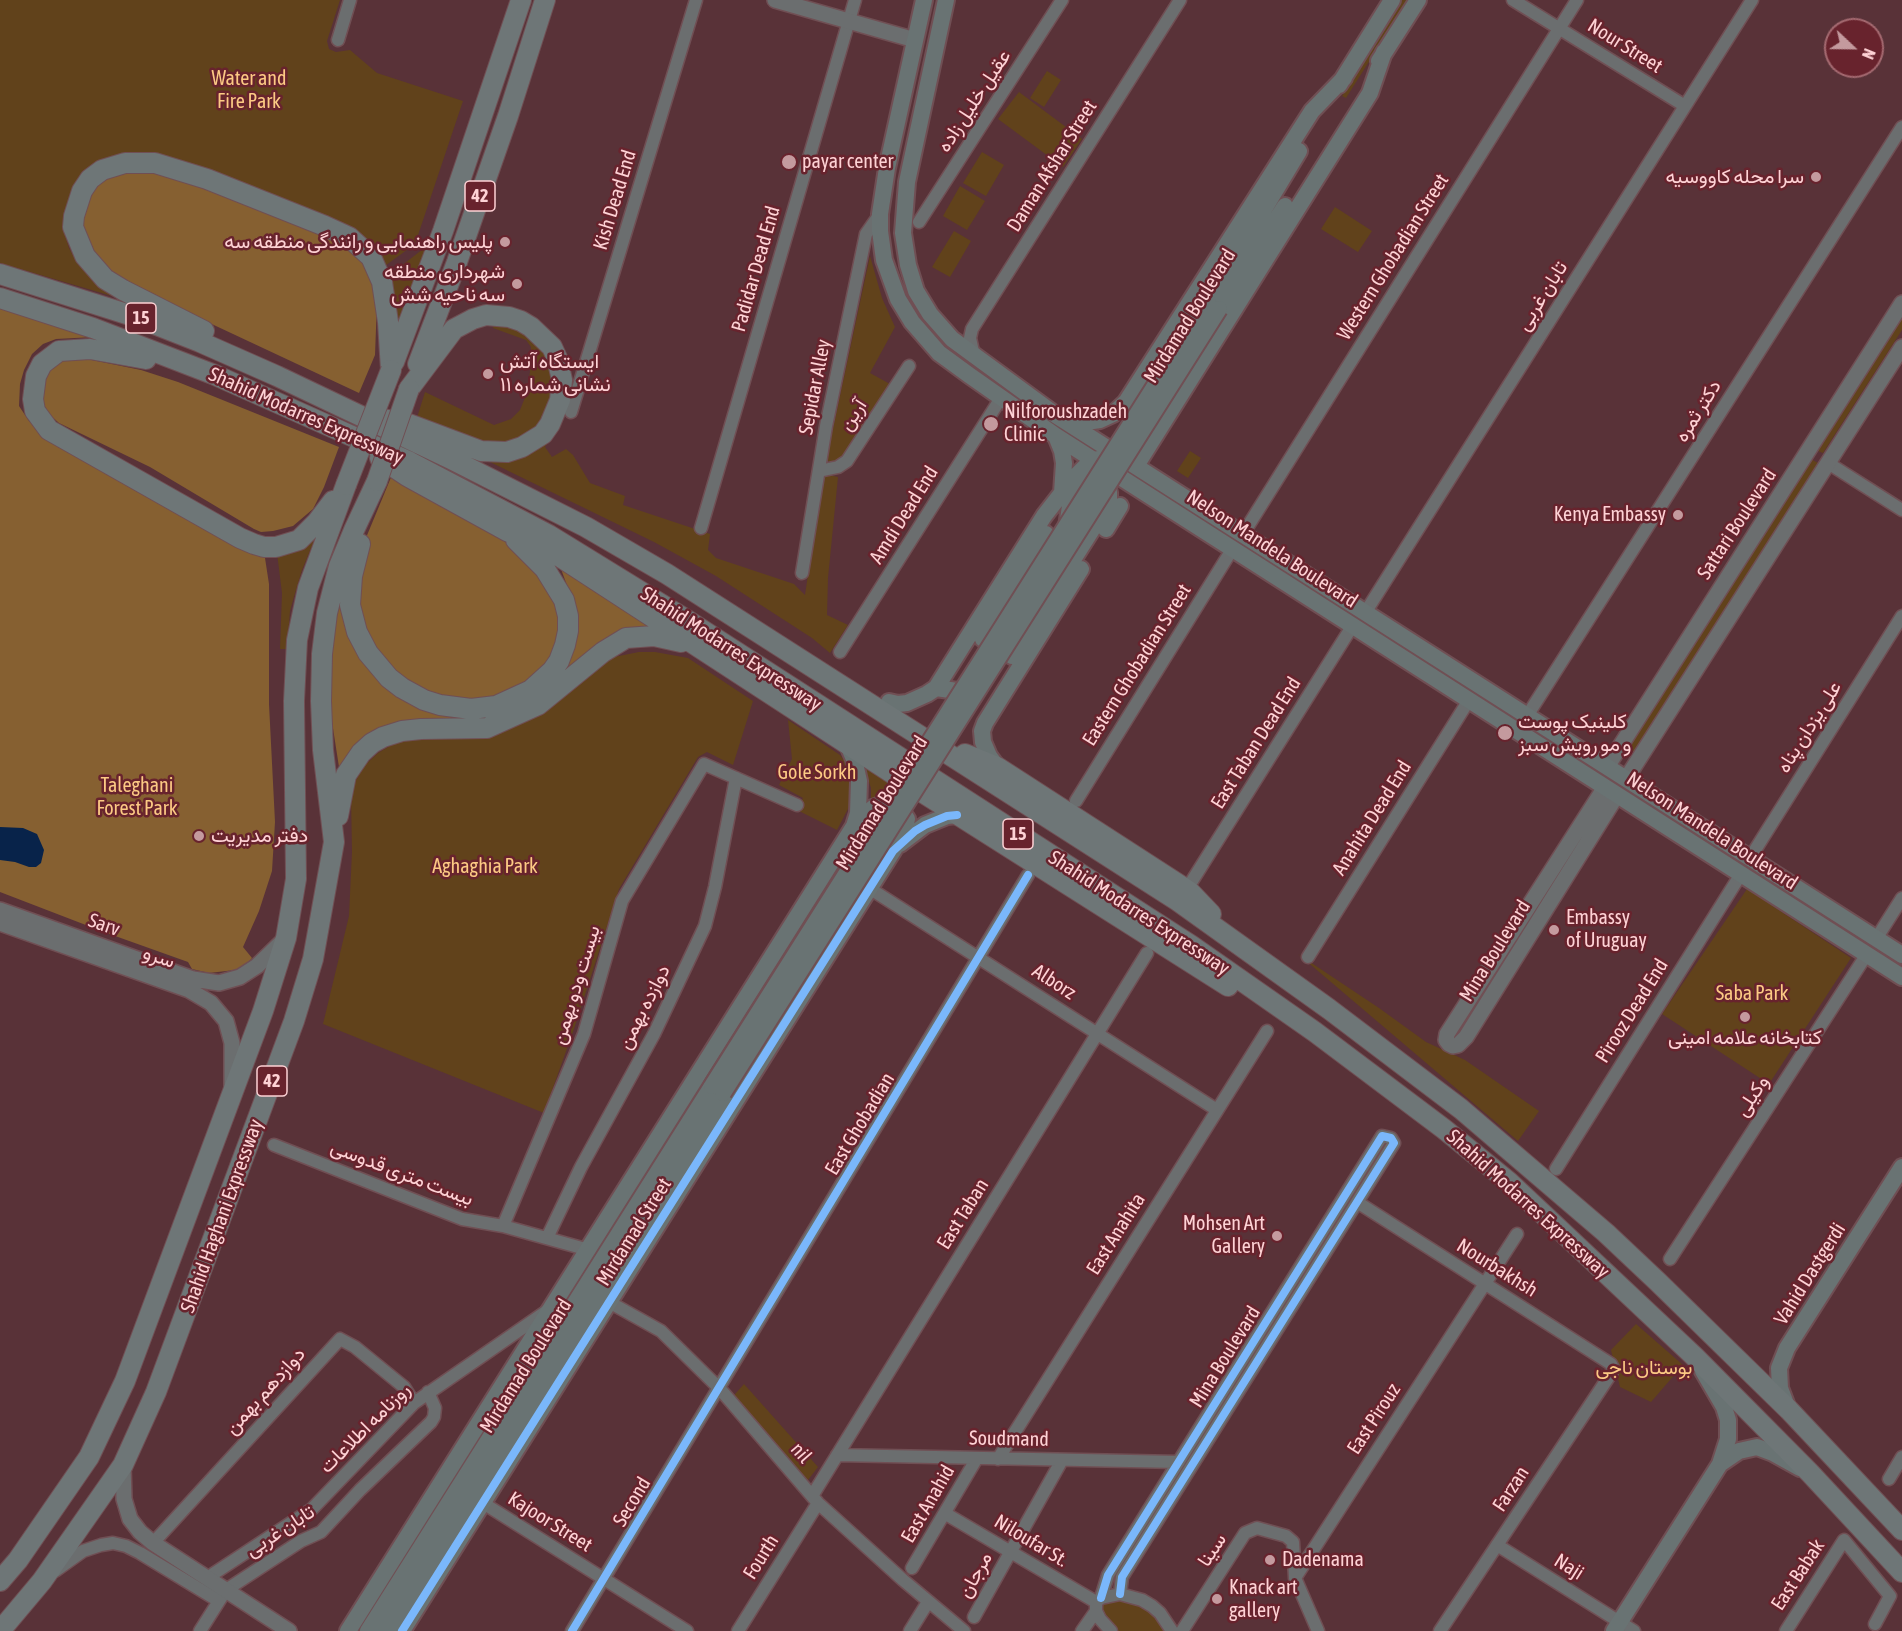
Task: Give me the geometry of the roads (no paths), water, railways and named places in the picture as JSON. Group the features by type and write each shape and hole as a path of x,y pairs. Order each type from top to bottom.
{"highway":[{"name":"42","path":"345,485 443,231 521,0"},
{"name":"42","path":"377,481 508,116 545,0"},
{"path":"277,375 233,346 123,290 105,279 95,269 85,256 73,227 76,205 90,179 113,165 155,163 207,179 349,237 371,257 382,282 388,322 391,370"},
{"name":"Shahid Modarres Expressway","path":"0,274 136,317 277,375 586,527 667,574 1168,895 1329,1009 1486,1130 1614,1241 1789,1410 1902,1530"},
{"name":"Shahid Modarres Expressway","path":"0,298 93,328 214,375 410,462 549,535 677,614 1192,946 1315,1032 1444,1129 1509,1182 1695,1357 1902,1572"},
{"path":"359,415 409,424 481,451 507,452 522,447 543,434 560,400 562,380 558,358 552,346 531,327 510,317 486,315 454,329 409,389"},
{"path":"214,375 125,354 72,349 59,351 42,364 36,376 33,399 35,411 49,430 240,538 264,547 276,547 298,540 317,522 345,485"},
{"path":"335,428 407,476 507,531 534,542 562,558 957,815 1261,1007 1315,1032"},
{"path":"377,481 352,576 350,591 353,620 362,644 376,665 396,683 424,700 456,708 496,706 513,700 541,683 559,661 568,631 568,616 564,600 545,569 507,531 485,501"},
{"name":"Shahid Haghani Expressway","path":"0,1631 42,1581 123,1465 160,1381 294,1021 313,959 334,842 323,750 321,701 322,654 327,613 339,566 377,481"},
{"name":"Shahid Haghani Expressway","path":"0,1581 18,1560 89,1457 125,1381 263,1011 286,938 296,879 294,701 297,640 308,588 345,485"},
{"path":"586,527 639,545 889,702 957,751 997,767 1190,892 1235,941"},
{"path":"334,842 341,791 346,775 361,753 383,737 402,731 420,729 487,728 538,705 603,652 633,636 654,636 675,640 718,659"}],"main road":[{"name":"Nelson Mandela Boulevard","path":"924,0 887,168 880,214 884,260 898,299 912,322 939,353 1056,436 1469,700 1606,798 1685,838 1902,977"},
{"name":"Nelson Mandela Boulevard","path":"946,0 907,182 903,233 912,281 921,300 952,339 1057,416 1902,956"},
{"name":"Mirdamad Boulevard","path":"1214,305 1344,78 1392,0"},
{"name":"Mirdamad Boulevard","path":"368,1631 717,1089 1214,305 1418,0"},
{"path":"1136,466 1370,93 1384,52"},
{"path":"1057,416 1092,420 1106,418 1120,409 1312,111 1344,78"},
{"path":"1139,382 1140,396 1148,409 1160,412 1173,406"},
{"path":"864,858 878,811 894,782 1051,525 1062,493 1064,463 1056,436"},
{"path":"889,702 907,703 936,688 1044,516 1085,467 1089,453 1095,446 1093,439"},
{"path":"1089,457 1118,454"},
{"path":"864,858 920,800 1103,512 1109,500 1109,492 1103,486 1089,483 1076,491 1069,507 1065,540 973,684 957,691 936,688"},
{"path":"1103,512 1132,502 1155,499"},
{"path":"997,767 983,742 982,731 985,723 1120,506"},
{"name":"Mirdamad Street","path":"348,1631 854,826 858,813 859,781 854,759 847,743"},
{"name":"Mirdamad Street","path":"402,1631 870,888 903,834 907,819 900,810 890,804 879,805 854,826"},
{"path":"893,850 925,825 947,816 957,815"},
{"path":"1685,838 1694,823"},
{"path":"799,916 802,933 809,941 820,947 830,947 835,943"},
{"path":"767,967 784,958 798,959 811,969 812,980"},
{"name":"Mirdamad Boulevard","path":"385,1631 514,1425 717,1089"},
{"name":"Vahid Dastgerdi","path":"1789,1410 1780,1388 1779,1368 1787,1348 1902,1167"},
{"path":"1622,1628 1720,1464 1728,1439 1728,1420 1724,1407 1695,1357"},
{"path":"485,1500 514,1425"},
{"path":"1720,1464 1739,1451 1757,1448 1773,1453 1809,1473"},
{"path":"387,1569 420,1550"}],"street":[{"path":"338,40 350,0"},
{"name":"Kish Dead End","path":"571,412 696,0"},
{"path":"775,0 915,40"},
{"name":"Padidar Dead End","path":"701,528 855,0"},
{"name":"عقیل خلیل زاده","path":"919,222 1062,0"},
{"name":"Daman Afshar Street","path":"975,356 970,338 972,329 1180,0"},
{"name":"Nour Street","path":"1513,0 1685,106"},
{"name":"Western Ghobadian Street","path":"1243,534 1577,0"},
{"name":"تابان غربی","path":"1365,613 1752,0"},
{"name":"دکتر ثمره","path":"1527,716 1902,127"},
{"name":"Sepidar Alley","path":"802,573 826,426 866,234 880,214"},
{"name":"Sattari Boulevard","path":"1607,767 1902,303"},
{"path":"1626,779 1902,347"},
{"name":"آرین","path":"819,471 838,467 847,461 909,366"},
{"name":"Amdi Dead End","path":"840,652 1001,398"},
{"path":"1828,463 1902,510"},
{"name":"Eastern Ghobadian Street","path":"1076,801 1233,549"},
{"name":"علی یزدان پناه","path":"1750,858 1902,616"},
{"name":"East Taban Dead End","path":"1191,881 1353,625"},
{"name":"Anahita Dead End","path":"1308,957 1469,700"},
{"path":"1620,745 1626,754 1639,758"},
{"name":"بیست ودو بهمن","path":"503,1226 584,1034 622,901 704,764 736,778"},
{"path":"736,778 797,805"},
{"name":"دوازده بهمن","path":"547,1238 581,1167 654,1034 705,926 736,778"},
{"name":"Mina Boulevard","path":"1606,798 1466,1037 1458,1045 1449,1044 1446,1040 1447,1034 1606,798"},
{"name":"Pirooz Dead End","path":"1556,1169 1741,874"},
{"name":"East Ghobadian","path":"720,1389 1028,875"},
{"name":"Alborz","path":"870,888 1217,1110"},
{"path":"1876,939 1902,898"},
{"name":"Sarv","path":"0,910 193,979 219,983 240,977 257,966 286,938"},
{"name":"سرو","path":"0,923 189,990 211,1003 226,1022 232,1043 231,1094"},
{"name":"East Taban","path":"815,1499 837,1455 1147,953"},
{"name":"وكيلی","path":"1670,1259 1867,954"},
{"name":"East Anahita","path":"998,1459 1267,1031"},
{"name":"Mina Boulevard","path":"1082,1631 1098,1604 1108,1575 1383,1136 1391,1137 1394,1143 1122,1577 1120,1594"},
{"name":"بیست متری قدوسی","path":"274,1144 462,1219 503,1226 589,1250"},
{"name":"Nourbakhsh","path":"1357,1202 1611,1364 1613,1368"},
{"name":"East Pirouz","path":"1295,1578 1517,1234"},
{"name":"nil","path":"609,1302 661,1331 720,1389 815,1499 928,1602 964,1631"},
{"name":"روزنامه اطلاعات","path":"207,1578 312,1509 414,1403 553,1306"},
{"name":"دوازدهم بهمن","path":"153,1543 340,1339 355,1347 404,1387 414,1403"},
{"name":"Farzan","path":"1440,1631 1613,1368"},
{"name":"Second","path":"572,1631 720,1389"},
{"name":"تابان غربی","path":"222,1596 301,1541 321,1532 360,1490 431,1422 435,1408 428,1392"},
{"name":"Soudmand","path":"837,1455 1179,1462"},
{"path":"1889,1479 1902,1457"},
{"name":"East Anahid","path":"912,1568 977,1458"},
{"name":"مرجان","path":"974,1617 1062,1460"},
{"path":"123,1465 124,1499 130,1519 153,1543 207,1578 222,1596"},
{"name":"Fourth","path":"738,1631 815,1499"},
{"name":"Kajoor Street","path":"485,1500 687,1631"},
{"name":"Niloufar St.","path":"945,1514 1098,1604"},
{"name":"سینا","path":"1182,1631 1245,1533 1251,1530 1257,1528 1291,1538 1295,1578"},
{"name":"East Babak","path":"1786,1631 1844,1540 1890,1596 1875,1624"},
{"path":"42,1581 83,1551 100,1545 126,1546 289,1631"},
{"name":"Naji","path":"1497,1545 1622,1628"},
{"path":"1295,1578 1313,1630"},
{"path":"1111,1631 1100,1619 1098,1604 1120,1594 1142,1600 1152,1606 1160,1613 1172,1631"},
{"path":"200,1631 222,1596"},
{"path":"909,1631 928,1602"}],"water":[{"path":"0,827 23,828 37,834 44,850 41,863 36,867 29,867 0,860"}],"place":[{"name":"payar center","path":"789,162"},
{"name":"سرا محله کاووسیه","path":"1816,177"},
{"name":"پلیس راهنمایی و رانندگی منطقه سه","path":"505,242"},
{"name":"شهرداری منطقه سه ناحیه شش","path":"517,284"},
{"name":"ایستگاه آتش نشانی شماره ۱۱","path":"488,374"},
{"name":"Nilforoushzadeh Clinic","path":"991,424"},
{"name":"Kenya Embassy","path":"1678,515"},
{"name":"کلینیک پوست و مو رویش سبز","path":"1505,733"},
{"name":"دفتر مدیریت","path":"199,836"},
{"name":"Embassy of Uruguay","path":"1554,930"},
{"name":"کتابخانه علامه امینی","path":"1745,1017"},
{"name":"Mohsen Art Gallery","path":"1277,1236"},
{"name":"Dadenama","path":"1270,1560"},
{"name":"Knack art gallery","path":"1217,1599"}],"park label":[{"name":"Water and Fire Park","path":"249,90"},
{"name":"Gole Sorkh","path":"817,773"},
{"name":"Taleghani Forest Park","path":"137,798"},
{"name":"Aghaghia Park","path":"485,867"},
{"name":"Saba Park","path":"1752,994"},
{"name":"بوستان ناجی","path":"1644,1368"}]}
